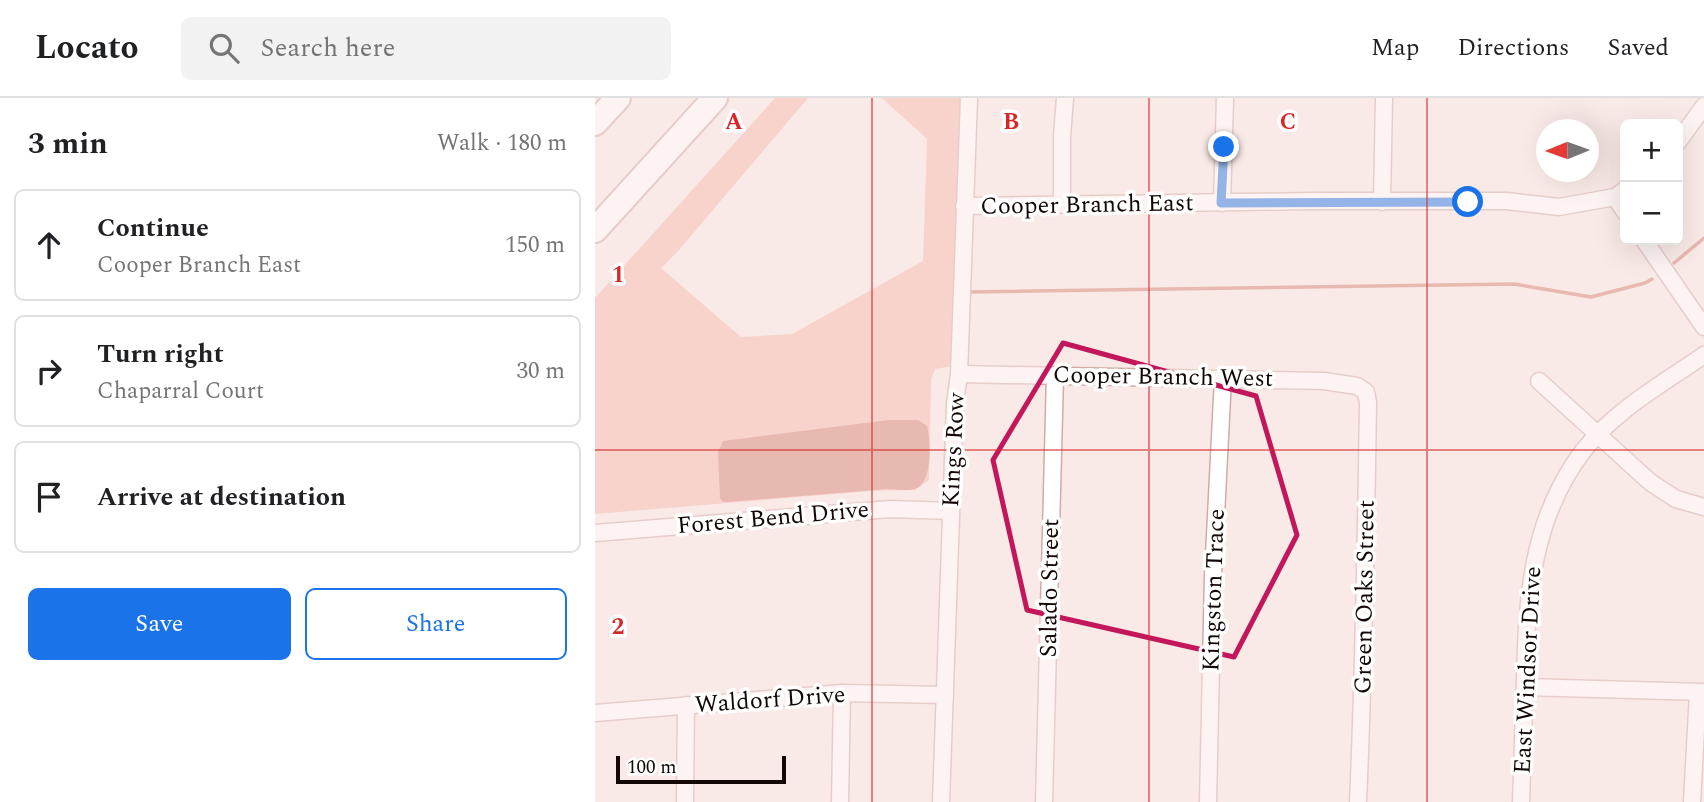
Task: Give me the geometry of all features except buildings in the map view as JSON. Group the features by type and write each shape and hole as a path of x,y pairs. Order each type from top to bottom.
{"highway":[{"path":"595,123 618,98"},
{"path":"595,230 715,98"}],"street":[{"name":"Kings Row","path":"941,802 968,98"},
{"path":"1062,204 1065,98"},
{"path":"1221,203 1225,98"},
{"path":"1382,202 1384,98"},
{"path":"1683,135 1704,106"},
{"name":"Cooper Branch East","path":"964,206 1506,201 1559,207 1620,194"},
{"path":"1647,245 1704,327"},
{"name":"East Windsor Drive","path":"1521,802 1528,600 1535,555 1546,521 1565,480 1598,435 1641,398 1704,355"},
{"name":"Cooper Branch West","path":"959,374 1324,381 1357,386 1366,392"},
{"name":"Salado Street","path":"1044,802 1055,375"},
{"name":"Kingston Trace","path":"1208,802 1213,575 1223,378"},
{"path":"1539,381 1650,482 1677,499 1704,507"},
{"name":"Green Oaks Street","path":"1358,802 1367,526 1366,392"},
{"name":"Forest Bend Drive","path":"595,533 890,509 951,511"},
{"path":"1525,687 1701,692 1692,802"},
{"path":"840,802 842,693"},
{"name":"Waldorf Drive","path":"595,713 842,693 945,695"},
{"path":"685,802 686,705"}],"highlighted area":[{"path":"1063,343 1256,396 1297,535 1234,657 1027,610 993,460"}],"shaded area":[{"path":"775,98 808,98 661,268 741,337 792,334 923,261 927,139 882,98 969,98 959,365 935,369 931,380 929,480 915,490 871,491 595,514 595,298"},
{"path":"889,420 918,420 927,426 930,451 928,470 921,485 915,489 728,502 723,502 720,498 718,452 723,441"}],"waterway":[{"path":"1674,263 1704,238"},
{"path":"969,292 1514,284 1591,297 1652,279"}],"route":[{"path":"1224,147 1221,203 1468,202"}]}
